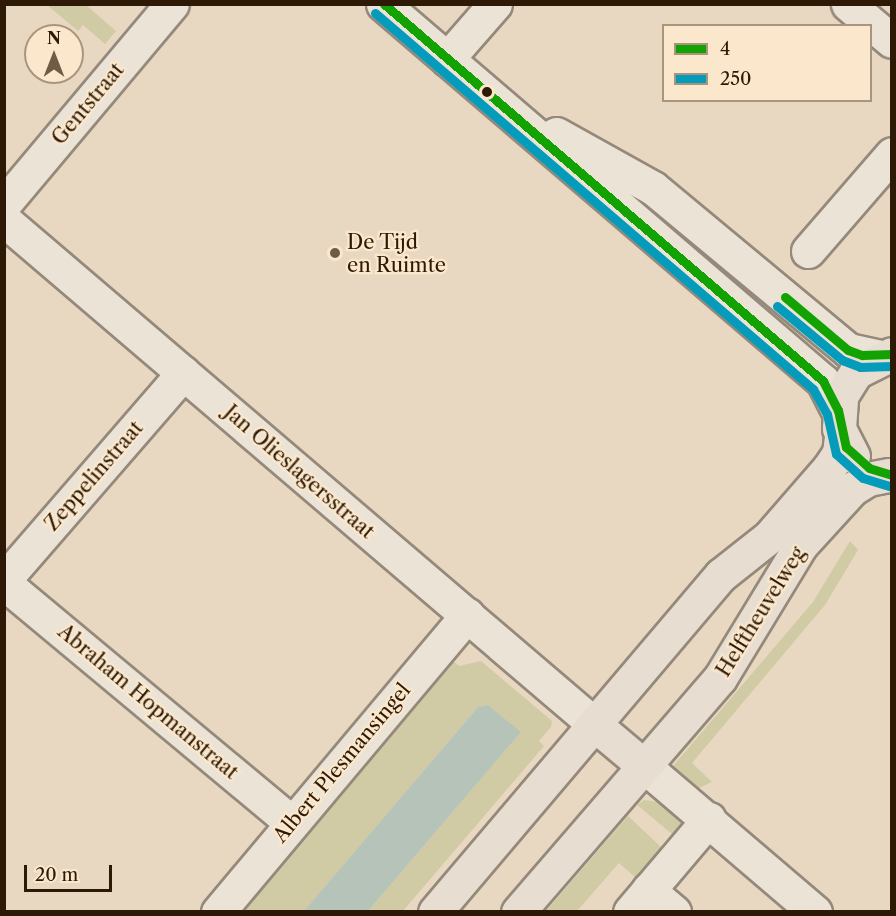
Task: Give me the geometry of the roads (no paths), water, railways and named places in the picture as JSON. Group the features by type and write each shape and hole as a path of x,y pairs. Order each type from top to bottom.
{"main road":[{"name":"Helftheuvelweg","path":"435,912 721,575 769,537 829,468 839,453 840,423 856,372 886,356"},
{"path":"840,423 860,462 890,475"},
{"name":"Helftheuvelweg","path":"518,912 720,678 801,545 852,489 868,479 890,475"},
{"path":"594,724 644,766"}],"street":[{"name":"Gentstraat","path":"4,204 172,4"},
{"path":"383,4 823,381 840,423"},
{"path":"447,59 495,4"},
{"path":"848,4 871,24"},
{"path":"872,25 891,41"},
{"path":"517,118 555,133 653,188 848,350 886,356"},
{"path":"808,251 891,154"},
{"name":"Jan Olieslagersstraat","path":"4,220 594,724"},
{"name":"Zeppelinstraat","path":"4,581 183,372"},
{"name":"Abraham Hopmanstraat","path":"4,581 291,822"},
{"name":"Albert Plesmansingel","path":"218,912 291,822 467,615"},
{"path":"644,766 709,819 815,912"},
{"path":"674,912 639,901 709,819"}],"place":[{"name":"De Tijd en Ruimte","path":"335,253"}]}
